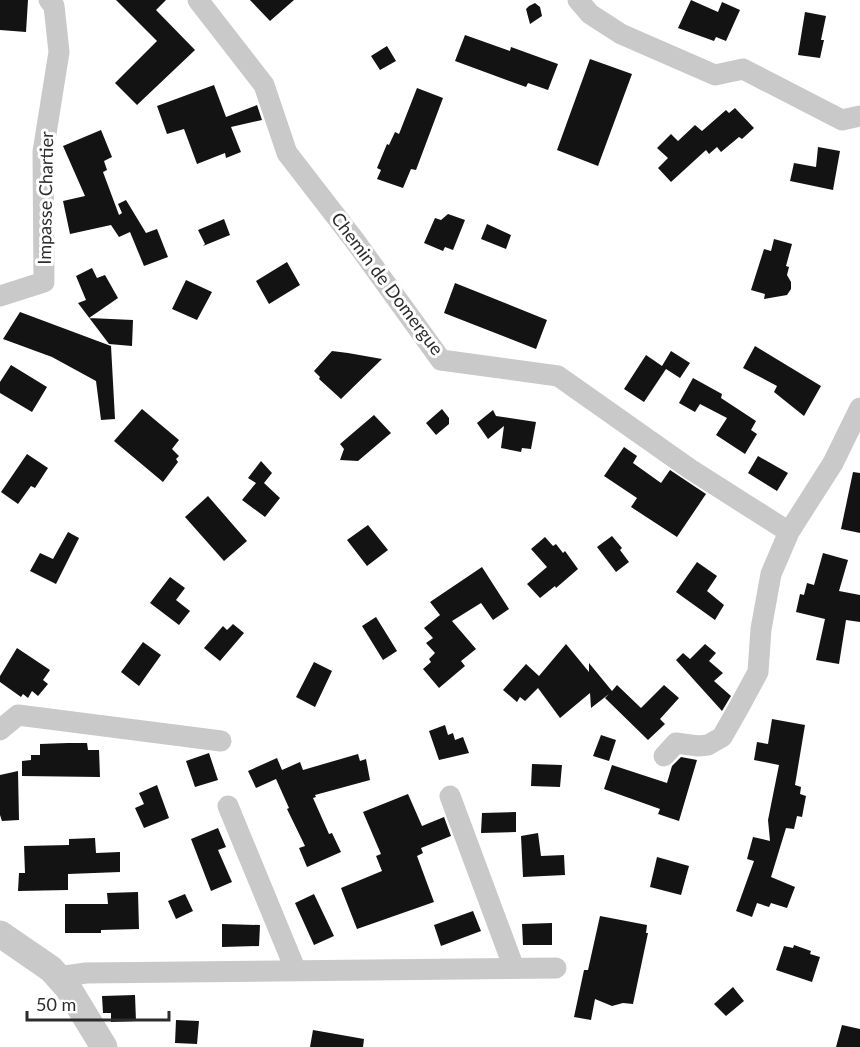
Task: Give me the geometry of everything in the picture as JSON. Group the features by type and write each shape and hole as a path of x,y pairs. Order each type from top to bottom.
{"street":[{"name":"Impasse Chartier","path":"0,296 44,282 43,152 59,52 54,6 49,0"},
{"name":"Chemin de Domergue","path":"198,0 264,85 287,153 355,241 441,360 558,376 690,469 789,532"},
{"path":"584,7 621,34 715,75 743,69 842,120 860,116"},
{"path":"664,756 676,743 708,745 722,737 758,672 761,629 771,574 789,532 833,463 860,408"},
{"path":"0,730 18,715 221,741"},
{"path":"450,796 514,968"},
{"path":"228,806 296,971"},
{"path":"0,934 51,969 68,988 104,1047"},
{"path":"58,977 86,974 556,968"}],"building":[{"path":"0,0 28,0 26,32 0,30"},
{"path":"116,0 166,0 156,10 195,50 137,105 115,83 157,41"},
{"path":"250,0 294,0 270,21"},
{"path":"691,0 718,12 722,2 740,10 726,41 716,37 714,41 678,28"},
{"path":"535,3 540,7 542,16 530,24 526,9"},
{"path":"805,12 826,16 820,58 798,55"},
{"path":"465,35 510,51 511,47 558,64 548,90 528,83 526,87 455,61"},
{"path":"387,46 396,61 380,70 371,56"},
{"path":"590,59 632,74 598,166 557,150"},
{"path":"214,85 226,117 257,105 262,120 231,127 241,152 226,158 225,153 197,164 184,129 167,134 157,106"},
{"path":"417,88 443,98 416,170 411,169 403,188 377,179 381,170 377,168 387,144 389,145 395,132 399,134"},
{"path":"735,108 754,128 742,139 739,137 721,152 717,147 709,154 706,150 671,182 658,168 668,158 657,148 671,134 678,141 695,125 702,131 726,110 729,113"},
{"path":"101,130 112,157 104,161 107,170 103,172 119,215 122,213 118,204 126,200 146,233 157,229 168,257 144,266 130,232 119,237 111,225 70,234 63,201 85,196 63,146"},
{"path":"818,147 840,151 833,190 790,181 794,163 816,167"},
{"path":"448,214 465,220 453,250 445,247 443,251 424,243 435,218 441,220"},
{"path":"224,219 230,235 203,246 205,244 198,230"},
{"path":"487,224 511,235 506,249 481,239"},
{"path":"774,239 792,244 786,266 789,267 787,275 791,282 791,289 787,295 764,299 765,294 751,290 764,249 771,251"},
{"path":"287,262 300,285 269,304 256,281"},
{"path":"92,268 97,278 105,275 118,298 89,318 78,303 86,300 76,276"},
{"path":"186,280 212,292 197,320 172,309"},
{"path":"455,283 547,320 536,349 444,313"},
{"path":"20,312 111,346 115,419 101,420 96,381 52,357 3,339"},
{"path":"89,318 133,320 132,346 109,344"},
{"path":"755,346 821,386 804,416 774,392 777,386 743,368"},
{"path":"332,351 382,359 341,399 319,379 320,377 314,371"},
{"path":"671,351 690,363 680,378 666,369 644,402 624,389 646,355 662,366"},
{"path":"11,365 47,387 32,412 0,393 0,382"},
{"path":"693,378 722,394 721,398 756,421 751,430 757,434 745,454 716,435 727,418 700,404 695,412 679,403"},
{"path":"142,409 179,440 172,449 179,456 176,459 178,462 163,482 114,441"},
{"path":"442,409 449,418 449,424 436,435 426,423"},
{"path":"493,410 496,416 536,422 531,449 522,448 521,452 501,448 504,426 488,439 477,423"},
{"path":"374,415 391,433 358,461 340,460 344,449 340,444"},
{"path":"624,447 637,456 633,463 661,483 670,470 706,494 677,537 631,507 637,498 604,476"},
{"path":"27,454 48,468 35,488 31,486 18,504 1,492"},
{"path":"758,456 788,473 777,491 748,473"},
{"path":"261,461 272,473 264,483 280,498 265,517 242,500 256,483 248,478"},
{"path":"853,472 860,473 860,533 841,529"},
{"path":"208,496 247,541 224,561 185,517"},
{"path":"368,525 388,550 367,566 347,540"},
{"path":"68,532 79,538 56,584 30,571 40,553 53,559"},
{"path":"612,536 622,548 620,550 629,562 616,572 597,547"},
{"path":"545,537 553,546 556,544 563,553 565,551 578,569 540,598 527,584 547,567 531,549"},
{"path":"823,553 848,560 839,591 860,595 860,622 846,620 839,664 816,660 825,619 796,612 800,594 804,595 807,583 814,585"},
{"path":"697,562 717,576 707,591 724,605 715,620 676,592"},
{"path":"482,567 509,609 493,620 481,603 452,621 476,649 461,661 465,666 439,688 423,669 431,662 429,659 435,653 426,643 433,638 424,628 440,615 430,602"},
{"path":"170,577 185,588 176,600 190,611 179,625 150,603"},
{"path":"376,617 397,651 383,660 362,626"},
{"path":"233,624 244,633 220,661 204,648 223,626 227,630"},
{"path":"143,642 161,655 139,686 121,672"},
{"path":"566,644 589,672 589,663 612,691 617,685 641,708 664,685 679,698 660,719 665,724 648,740 605,698 609,694 591,708 590,693 560,718 538,688 525,701 520,697 517,702 503,690 526,664 539,676"},
{"path":"705,644 716,653 709,661 723,673 714,681 731,696 722,711 676,660 683,653 690,659"},
{"path":"17,648 50,670 43,680 48,684 38,696 32,691 28,698 23,694 21,697 0,682 0,676"},
{"path":"314,662 332,671 315,707 296,697"},
{"path":"772,719 805,725 795,785 801,787 800,794 806,796 802,817 797,816 794,829 786,828 771,877 795,887 787,908 771,903 769,907 757,903 752,917 736,911 754,861 747,859 753,837 770,841 768,820 779,765 754,760 757,742 768,744"},
{"path":"445,725 448,735 453,733 455,740 463,737 469,753 439,760 429,731"},
{"path":"601,735 616,740 609,761 593,756"},
{"path":"87,743 88,750 99,750 100,777 22,776 22,761 31,760 31,755 40,755 40,744"},
{"path":"209,753 218,780 195,787 186,761"},
{"path":"358,754 360,761 366,759 370,780 315,795 316,797 313,798 329,834 332,833 341,852 307,867 299,848 305,846 287,809 289,808 276,779 256,788 248,771 277,758 282,770 300,762 303,770"},
{"path":"681,757 697,760 679,821 658,814 660,809 604,789 612,765 667,783 672,766"},
{"path":"532,764 562,765 560,787 531,786"},
{"path":"18,771 19,820 2,821 0,775"},
{"path":"157,785 169,818 144,828 135,808 144,804 139,793"},
{"path":"408,794 422,826 444,817 451,836 421,848 423,853 417,856 434,902 357,929 341,888 382,871 376,856 381,854 363,812"},
{"path":"516,812 516,832 481,833 482,813"},
{"path":"218,828 226,847 218,850 232,882 211,891 191,839"},
{"path":"538,833 541,856 564,855 565,875 523,877 521,836"},
{"path":"95,838 96,853 120,852 120,872 68,874 68,890 18,891 19,873 25,873 24,846 69,845 69,839"},
{"path":"657,857 689,866 681,895 650,887"},
{"path":"138,892 139,929 101,930 101,933 65,933 65,904 108,904 107,893"},
{"path":"185,894 193,911 176,919 168,901"},
{"path":"314,894 334,936 314,945 295,903"},
{"path":"473,911 481,931 441,946 434,925"},
{"path":"600,916 647,925 646,933 648,933 633,1004 623,1003 612,1006 595,999 591,1020 574,1017 584,970 588,970"},
{"path":"552,923 552,945 523,945 522,924"},
{"path":"222,924 260,925 259,946 222,947"},
{"path":"794,945 820,957 812,982 776,970 784,946 793,948"},
{"path":"733,987 744,1001 726,1016 714,1004"},
{"path":"135,995 136,1021 111,1022 111,1013 103,1013 102,996"},
{"path":"176,1020 199,1021 197,1044 175,1043"},
{"path":"842,1025 860,1029 860,1047 836,1047"},
{"path":"313,1030 364,1039 363,1047 310,1047"}]}
